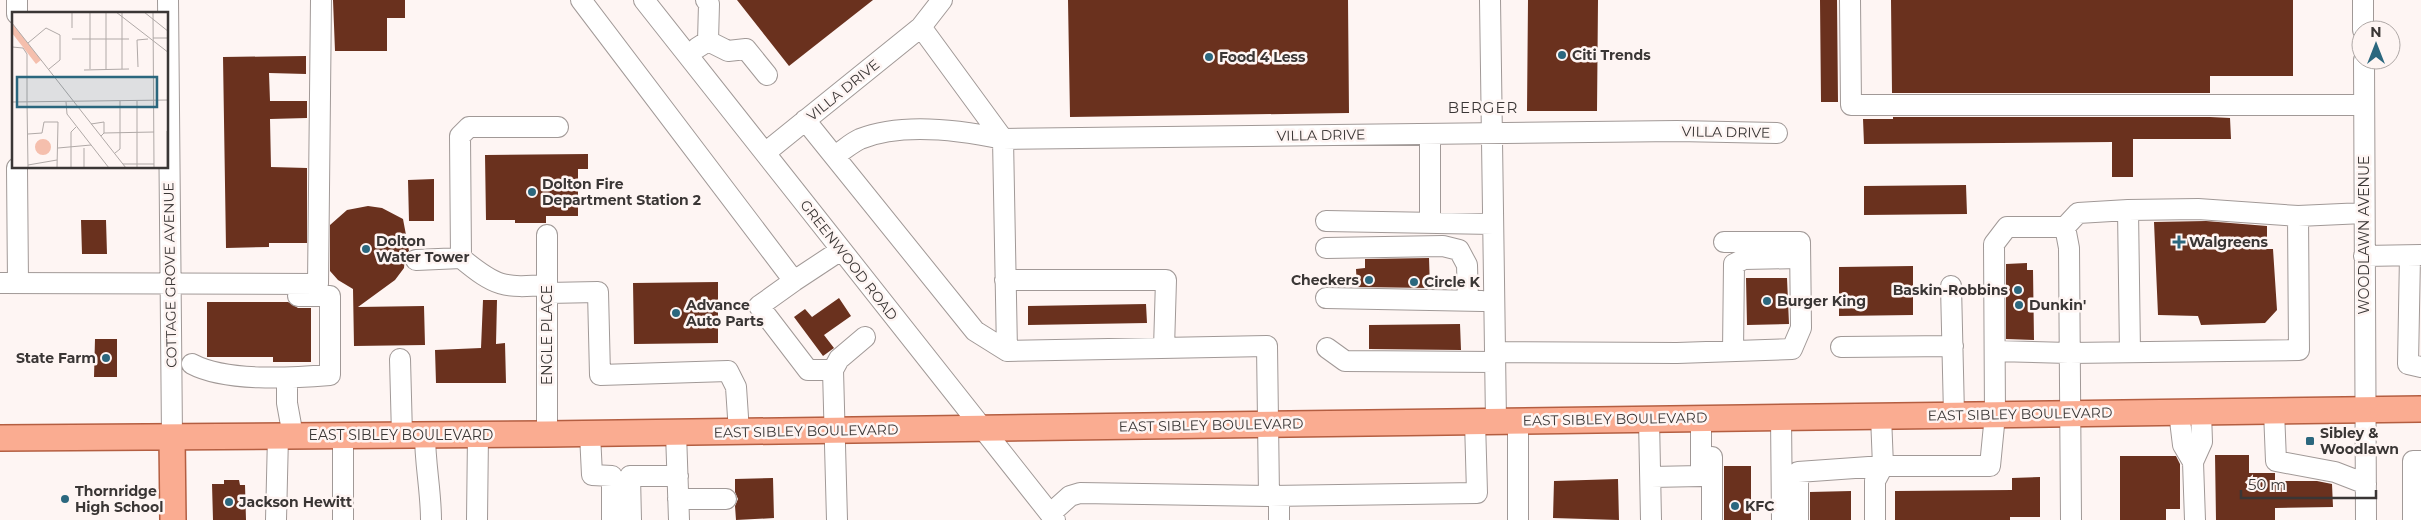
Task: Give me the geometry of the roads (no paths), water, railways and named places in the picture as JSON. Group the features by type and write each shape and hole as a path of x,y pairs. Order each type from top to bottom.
{"main road":[{"name":"EAST SIBLEY BOULEVARD","path":"0,438 590,434 2421,409"},
{"name":"COTTAGE GROVE AVENUE","path":"172,437 172,520"}],"street":[{"path":"171,289 318,284 321,0"},
{"path":"581,0 794,281"},
{"name":"GREENWOOD ROAD","path":"644,0 1053,517"},
{"path":"706,0 710,4 708,41"},
{"name":"VILLA DRIVE","path":"764,153 921,27 942,0"},
{"path":"1490,0 1496,421 1518,520"},
{"path":"1850,0 1851,105 2364,106"},
{"path":"2363,0 2363,20"},
{"path":"921,27 1003,139 1007,351"},
{"path":"687,55 708,41"},
{"path":"708,41 728,51 746,49 768,75"},
{"name":"WOODLAWN AVENUE","path":"2364,70 2366,520"},
{"name":"COTTAGE GROVE AVENUE","path":"169,96 172,437"},
{"path":"805,120 976,332 1007,351 1267,346 1268,425 1274,496 1279,520"},
{"path":"461,258 460,136 469,127 558,127"},
{"name":"VILLA DRIVE","path":"834,156 860,140 892,131 963,130 1003,139 1492,133 1777,132"},
{"path":"1430,134 1430,223"},
{"path":"17,169 9,283 330,296 330,375 287,378 207,372 192,364"},
{"path":"1798,520 1798,472 1883,466 1990,466 1995,414 1994,244 2007,227 2065,227 2078,214 2128,210 2198,209 2298,216 2364,214"},
{"path":"2128,210 2130,352"},
{"path":"1994,351 2299,350 2298,216"},
{"path":"1326,221 1493,224"},
{"path":"2065,227 2069,248 2071,520"},
{"name":"ENGLE PLACE","path":"547,235 547,434"},
{"path":"1327,348 1345,361 1792,349 1802,328 1800,242 1724,242"},
{"path":"1326,248 1443,246 1459,250 1467,265 1468,300"},
{"path":"832,370 808,370 759,306 841,250"},
{"path":"2364,256 2415,256 2408,364 2421,367"},
{"path":"416,260 461,258 484,277 510,287 598,292 600,375 728,371 736,387 739,432"},
{"path":"1734,351 1734,264 1744,259 1800,258"},
{"path":"1005,280 1166,280 1164,348"},
{"path":"1951,286 1954,415"},
{"path":"1326,298 1494,301"},
{"path":"837,520 836,430 832,370 839,359 866,338"},
{"path":"1841,347 1952,346"},
{"path":"400,359 413,435 431,488 431,520"},
{"path":"276,520 285,436 287,378"},
{"path":"2274,411 2276,460 2336,472 2366,484"},
{"path":"2190,412 2202,442 2194,462 2195,520"},
{"path":"1875,520 1875,481 1883,466 1881,416"},
{"path":"1781,417 1782,520"},
{"path":"1651,477 1701,476 1706,418"},
{"path":"1706,418 1712,520"},
{"path":"1650,419 1651,520"},
{"path":"1053,517 1070,496 1080,493 1274,496 1477,493 1496,421"},
{"path":"676,432 678,520"},
{"path":"590,434 592,475 612,476 612,520"},
{"path":"477,520 478,435"},
{"path":"342,436 343,520"},
{"path":"2413,520 2413,461 2421,461"},
{"path":"631,520 630,476 678,476"},
{"path":"678,499 726,499"}],"place":[{"name":"Citi Trends","path":"1562,55"},
{"name":"Food 4 Less","path":"1209,57"},
{"name":"Dolton Fire Department Station 2","path":"532,192"},
{"name":"Walgreens","path":"2179,242"},
{"name":"Dolton Water Tower","path":"366,249"},
{"name":"Checkers","path":"1369,280"},
{"name":"Circle K","path":"1414,282"},
{"name":"Baskin-Robbins","path":"2018,290"},
{"name":"Burger King","path":"1767,301"},
{"name":"Dunkin'","path":"2019,305"},
{"name":"Advance Auto Parts","path":"676,313"},
{"name":"State Farm","path":"106,358"},
{"name":"Sibley & Woodlawn","path":"2310,441"},
{"name":"Thornridge High School","path":"65,499"},
{"name":"Jackson Hewitt","path":"229,502"},
{"name":"KFC","path":"1735,506"}],"district":[{"name":"BERGER","path":"1483,108"}]}
